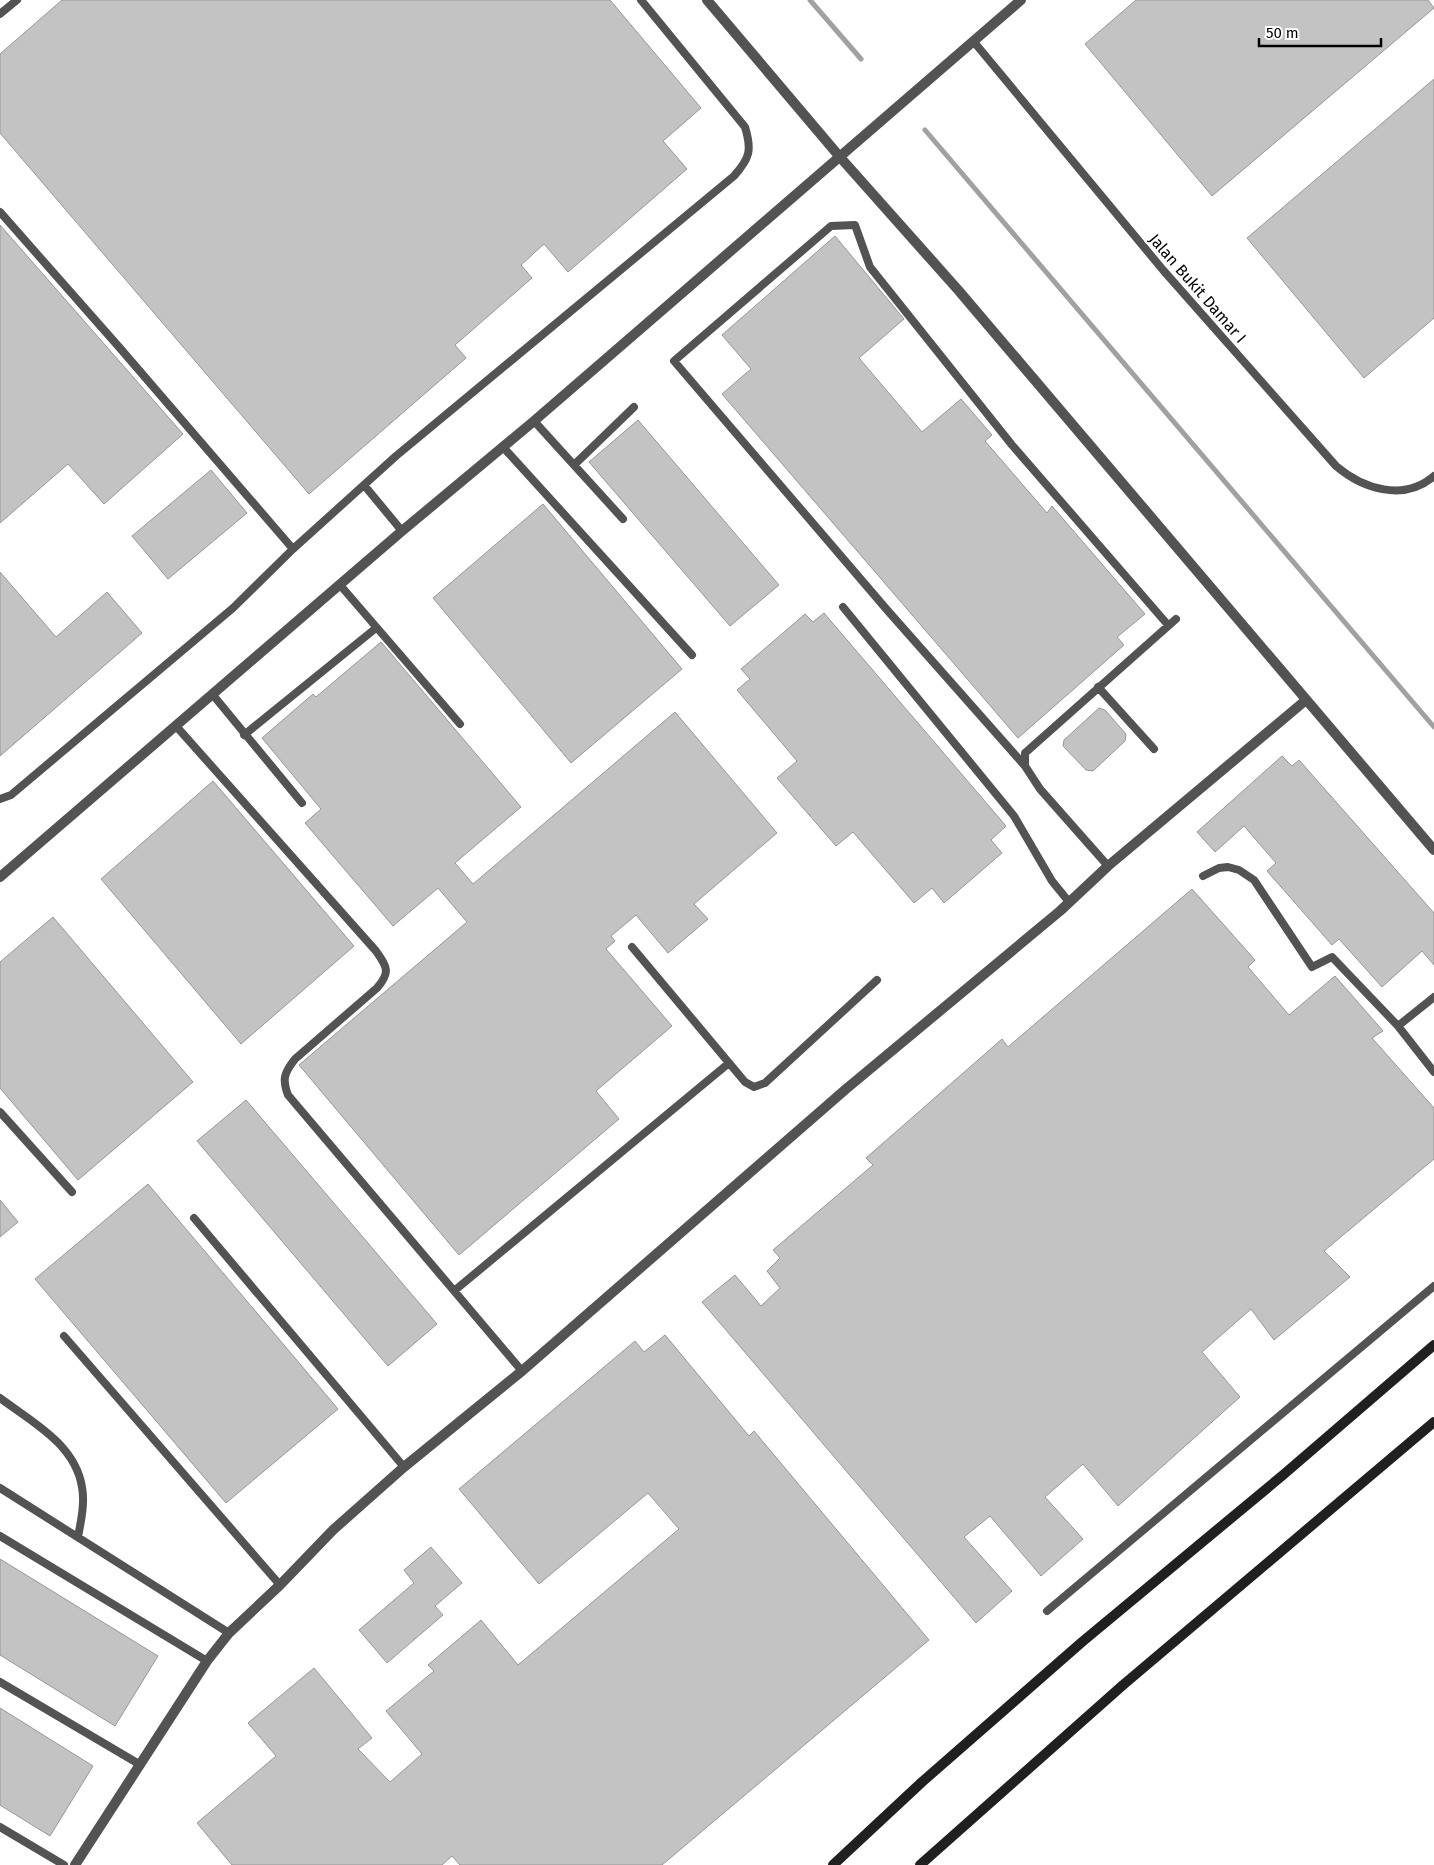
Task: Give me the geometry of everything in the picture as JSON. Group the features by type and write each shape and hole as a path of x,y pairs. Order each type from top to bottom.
{"street":[{"path":"707,0 839,156 959,291 1434,850"},
{"path":"0,877 402,531 534,421 1021,0"},
{"path":"75,1865 207,1661 229,1633 280,1585 333,1530 404,1467 522,1371 838,1096 1306,700"},
{"path":"834,1865 922,1782 1082,1642 1283,1475 1434,1345"},
{"path":"920,1865 1123,1685 1434,1422"}],"lane":[{"path":"0,14 17,0"},
{"path":"0,799 11,795 225,615 396,456 734,176 749,154 750,143 745,127 641,0"},
{"name":"Jalan Bukit Damar I","path":"974,42 1163,270 1336,466 1349,477 1378,489 1412,488 1426,484 1434,476"},
{"path":"0,212 294,549"},
{"path":"1108,866 1040,789 1025,766 888,611 674,361 831,226 855,225 870,267 1012,445 1168,625"},
{"path":"574,465 634,407"},
{"path":"534,421 623,519"},
{"path":"503,447 692,656"},
{"path":"364,485 402,531"},
{"path":"340,585 460,724"},
{"path":"843,607 1014,816 1052,881 1069,902"},
{"path":"1025,766 1025,753 1176,619"},
{"path":"244,735 376,628"},
{"path":"1098,687 1154,749"},
{"path":"213,695 244,735 302,803"},
{"path":"176,726 376,951 384,963 387,972 381,984 287,1068 283,1082 288,1096 522,1371"},
{"path":"1202,876 1219,868 1228,867 1239,870 1254,880 1312,967 1332,957 1398,1026 1434,1072"},
{"path":"632,948 745,1082 754,1087 765,1083 877,980"},
{"path":"1398,1026 1434,997"},
{"path":"454,1291 730,1063"},
{"path":"0,1112 72,1192"},
{"path":"194,1218 404,1467"},
{"path":"1047,1612 1434,1286"},
{"path":"64,1336 280,1585"},
{"path":"0,1398 58,1442 74,1462 82,1487 82,1514 78,1537"},
{"path":"0,1488 229,1633"},
{"path":"0,1536 207,1661"},
{"path":"0,1682 139,1764"},
{"path":"0,1826 64,1865"}],"building":[{"path":"62,0 610,0 701,108 663,141 687,169 568,272 544,244 521,265 532,278 455,345 466,358 309,494 0,133 0,54"},
{"path":"1136,0 1428,0 1434,8 1212,196 1085,44"},
{"path":"1434,79 1434,318 1364,378 1247,238"},
{"path":"0,225 183,434 104,504 68,464 0,523"},
{"path":"835,236 904,319 859,358 922,432 961,399 992,435 985,441 1047,513 1052,506 1145,614 1117,637 1124,645 1018,738 722,394 751,369 722,335"},
{"path":"638,420 779,585 730,626 589,462"},
{"path":"211,470 247,513 168,579 132,536"},
{"path":"543,504 682,669 571,763 433,598"},
{"path":"0,572 56,637 107,592 142,633 0,756"},
{"path":"824,613 1006,826 991,840 1002,853 944,903 932,888 914,903 853,832 836,846 777,778 797,761 737,690 750,679 741,669 805,614 813,622"},
{"path":"381,642 521,807 455,863 473,884 675,712 777,833 694,904 708,919 668,953 636,915 611,936 615,941 606,949 672,1026 596,1091 619,1119 459,1255 299,1065 467,922 438,888 393,926 305,823 321,809 262,738 313,694 316,697"},
{"path":"1099,708 1105,710 1126,734 1125,741 1093,771 1086,770 1063,746 1064,740"},
{"path":"1282,756 1292,766 1299,760 1434,913 1434,965 1422,951 1382,987 1339,939 1332,945 1267,871 1276,863 1244,826 1215,852 1197,832"},
{"path":"213,781 354,946 241,1044 101,879"},
{"path":"1192,889 1255,960 1248,967 1289,1015 1335,976 1383,1031 1372,1038 1434,1108 1434,1159 1324,1251 1350,1277 1274,1340 1251,1309 1202,1352 1240,1397 1118,1506 1083,1464 1045,1497 1083,1539 1041,1576 990,1516 964,1537 1012,1591 976,1623 702,1302 735,1275 761,1306 780,1288 767,1271 780,1258 773,1250 873,1165 866,1158 1002,1039 1008,1047"},
{"path":"53,917 193,1082 78,1180 0,1088 0,962"},
{"path":"246,1100 437,1324 388,1366 197,1141"},
{"path":"148,1184 338,1409 226,1503 35,1279"},
{"path":"0,1200 18,1222 0,1237"},
{"path":"665,1335 749,1436 754,1431 929,1640 662,1865 460,1865 452,1856 442,1865 232,1865 197,1823 276,1756 248,1723 314,1668 372,1738 358,1749 390,1782 422,1754 386,1711 434,1671 428,1665 481,1620 518,1665 679,1529 648,1493 539,1584 459,1489 635,1341 644,1352"},
{"path":"431,1547 462,1583 435,1606 443,1615 387,1663 359,1630 414,1583 404,1570"},
{"path":"0,1559 158,1656 115,1726 0,1655"},
{"path":"0,1708 93,1766 50,1836 0,1805"}],"waterway":[{"path":"810,0 861,59"},
{"path":"925,130 1434,727"}]}
